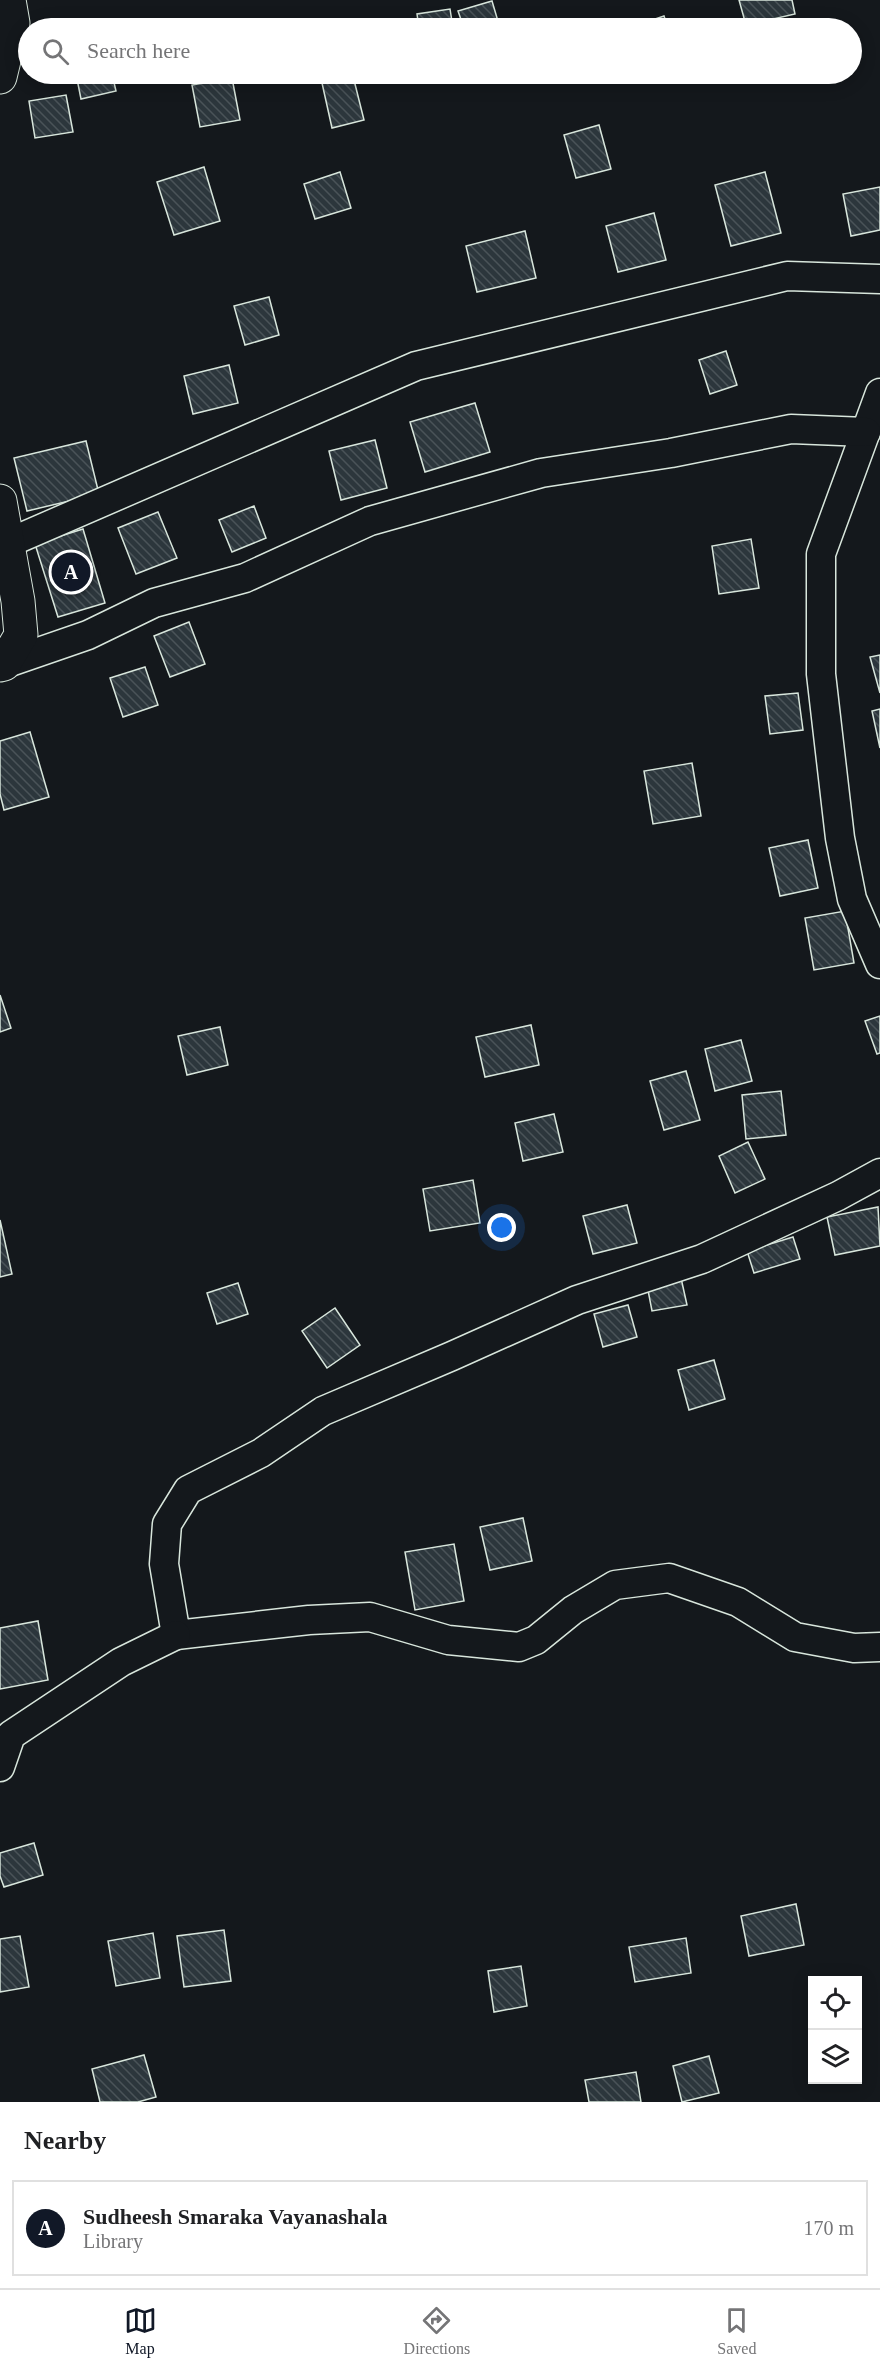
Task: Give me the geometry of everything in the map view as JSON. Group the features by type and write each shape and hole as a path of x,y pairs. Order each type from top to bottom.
{"street":[{"path":"0,77 13,23 9,0"},
{"path":"6,544 416,366 787,276 880,279"},
{"path":"880,393 821,554 822,674 840,838 852,899 880,964"},
{"path":"2,665 88,635 154,603 244,578 370,521 541,473 671,453 791,429 866,432"},
{"path":"0,501 18,601 21,635 2,665"},
{"path":"176,1635 164,1563 167,1524 188,1490 261,1454 323,1411 577,1300 702,1259 838,1196 880,1173"},
{"path":"0,1767 11,1735 121,1662 176,1635 309,1620 370,1617 448,1640 519,1647 536,1640 573,1610 615,1585 669,1578 738,1602 795,1637 854,1648 880,1647"}],"building":[{"path":"739,0 792,0 795,14 777,18 744,18"},
{"path":"492,1 497,18 460,18 458,11"},
{"path":"450,9 451,18 418,18 417,14"},
{"path":"78,84 114,84 116,91 81,99"},
{"path":"233,84 240,120 200,127 192,85"},
{"path":"322,84 355,84 364,120 332,128"},
{"path":"66,95 73,132 35,138 29,101"},
{"path":"599,125 611,169 576,178 564,135"},
{"path":"204,167 220,221 174,235 157,182"},
{"path":"340,172 351,208 315,219 304,184"},
{"path":"765,172 781,233 731,246 715,185"},
{"path":"880,187 880,230 851,236 843,194"},
{"path":"654,213 666,260 618,272 606,226"},
{"path":"525,231 536,278 477,292 466,246"},
{"path":"269,297 279,335 245,345 234,306"},
{"path":"726,351 737,385 710,394 699,360"},
{"path":"229,365 238,403 193,414 184,376"},
{"path":"475,403 490,452 425,472 410,422"},
{"path":"375,440 387,488 341,500 329,451"},
{"path":"86,441 99,494 27,511 14,458"},
{"path":"254,506 266,538 232,552 219,520"},
{"path":"158,512 177,558 136,574 118,528"},
{"path":"83,529 105,603 58,617 35,544"},
{"path":"751,539 759,588 719,594 712,546"},
{"path":"189,622 205,664 170,677 154,636"},
{"path":"880,655 880,693 870,657"},
{"path":"145,667 158,705 123,717 110,678"},
{"path":"798,693 803,730 770,734 765,696"},
{"path":"880,709 880,748 872,711"},
{"path":"30,732 49,797 4,810 0,794 0,741"},
{"path":"692,763 701,816 653,824 644,771"},
{"path":"808,840 818,888 780,896 769,848"},
{"path":"845,911 854,963 814,970 805,918"},
{"path":"0,995 11,1028 0,1032"},
{"path":"880,1016 880,1053 877,1054 865,1021"},
{"path":"531,1025 539,1065 485,1077 476,1037"},
{"path":"220,1027 228,1065 187,1075 178,1036"},
{"path":"741,1040 752,1081 715,1091 705,1049"},
{"path":"686,1071 700,1120 664,1130 650,1081"},
{"path":"781,1091 786,1135 746,1139 742,1095"},
{"path":"554,1114 563,1152 523,1161 515,1123"},
{"path":"748,1142 765,1179 735,1193 719,1156"},
{"path":"473,1180 480,1223 430,1231 423,1189"},
{"path":"627,1205 637,1243 593,1254 583,1216"},
{"path":"878,1207 880,1246 835,1255 827,1217"},
{"path":"0,1220 12,1274 0,1277"},
{"path":"793,1237 800,1259 754,1273 747,1251"},
{"path":"681,1278 687,1305 652,1311 647,1285"},
{"path":"238,1283 248,1314 217,1324 207,1293"},
{"path":"628,1305 637,1337 603,1347 594,1314"},
{"path":"335,1308 360,1345 327,1368 302,1331"},
{"path":"714,1360 725,1399 689,1410 678,1370"},
{"path":"523,1518 532,1561 490,1570 480,1527"},
{"path":"454,1544 464,1601 415,1610 405,1552"},
{"path":"38,1621 48,1680 0,1689 0,1628"},
{"path":"34,1843 43,1875 4,1887 0,1876 0,1853"},
{"path":"796,1904 804,1945 749,1956 741,1916"},
{"path":"224,1930 231,1981 184,1987 177,1936"},
{"path":"153,1933 160,1978 116,1986 108,1941"},
{"path":"20,1936 29,1987 0,1992 0,1939"},
{"path":"686,1938 691,1973 635,1982 629,1947"},
{"path":"521,1966 527,2006 494,2012 488,1971"},
{"path":"144,2055 156,2097 138,2102 100,2102 92,2069"},
{"path":"709,2056 719,2093 682,2102 673,2066"},
{"path":"636,2072 641,2102 589,2102 585,2080"}],"place":[{"name":"Sudheesh Smaraka Vayanashala","path":"71,572"}]}
